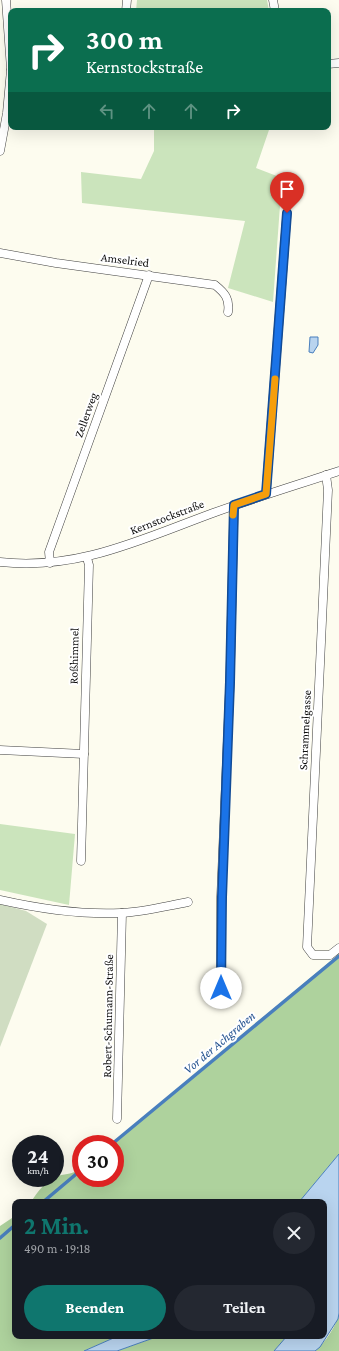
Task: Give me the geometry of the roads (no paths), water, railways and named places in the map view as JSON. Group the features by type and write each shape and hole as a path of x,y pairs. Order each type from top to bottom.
{"street":[{"path":"0,151 8,102"},
{"path":"266,494 287,213"},
{"name":"Amselried","path":"0,253 56,263 215,285 228,299 228,312"},
{"name":"Zellerweg","path":"50,563 49,552 149,275"},
{"name":"Kernstockstraße","path":"0,562 16,564 50,563 86,558 125,546 234,505 339,471"},
{"name":"Schrammelgasse","path":"326,475 328,490 307,947 313,955 330,955 339,948"},
{"path":"221,988 222,897 230,682 234,505"},
{"name":"Roßhimmel","path":"81,861 89,565 86,558"},
{"path":"0,750 84,754"},
{"path":"0,900 44,910 69,913 122,913 188,902"},
{"name":"Robert-Schumann-Straße","path":"117,1120 122,913"}],"water":[{"path":"310,337 318,337 318,345 313,353 309,352"},
{"path":"339,1154 339,1313 338,1319 327,1336 327,1199 302,1199"},
{"path":"111,1339 151,1339 117,1351 84,1351"},
{"path":"284,1339 325,1339 320,1347 315,1351 274,1351"}],"waterway":[{"name":"Vor der Achgraben","path":"123,1135 339,956"},
{"name":"Vor der Achgraben","path":"47,1199 72,1178"},
{"name":"Vor der Achgraben","path":"0,1238 12,1228"}]}
